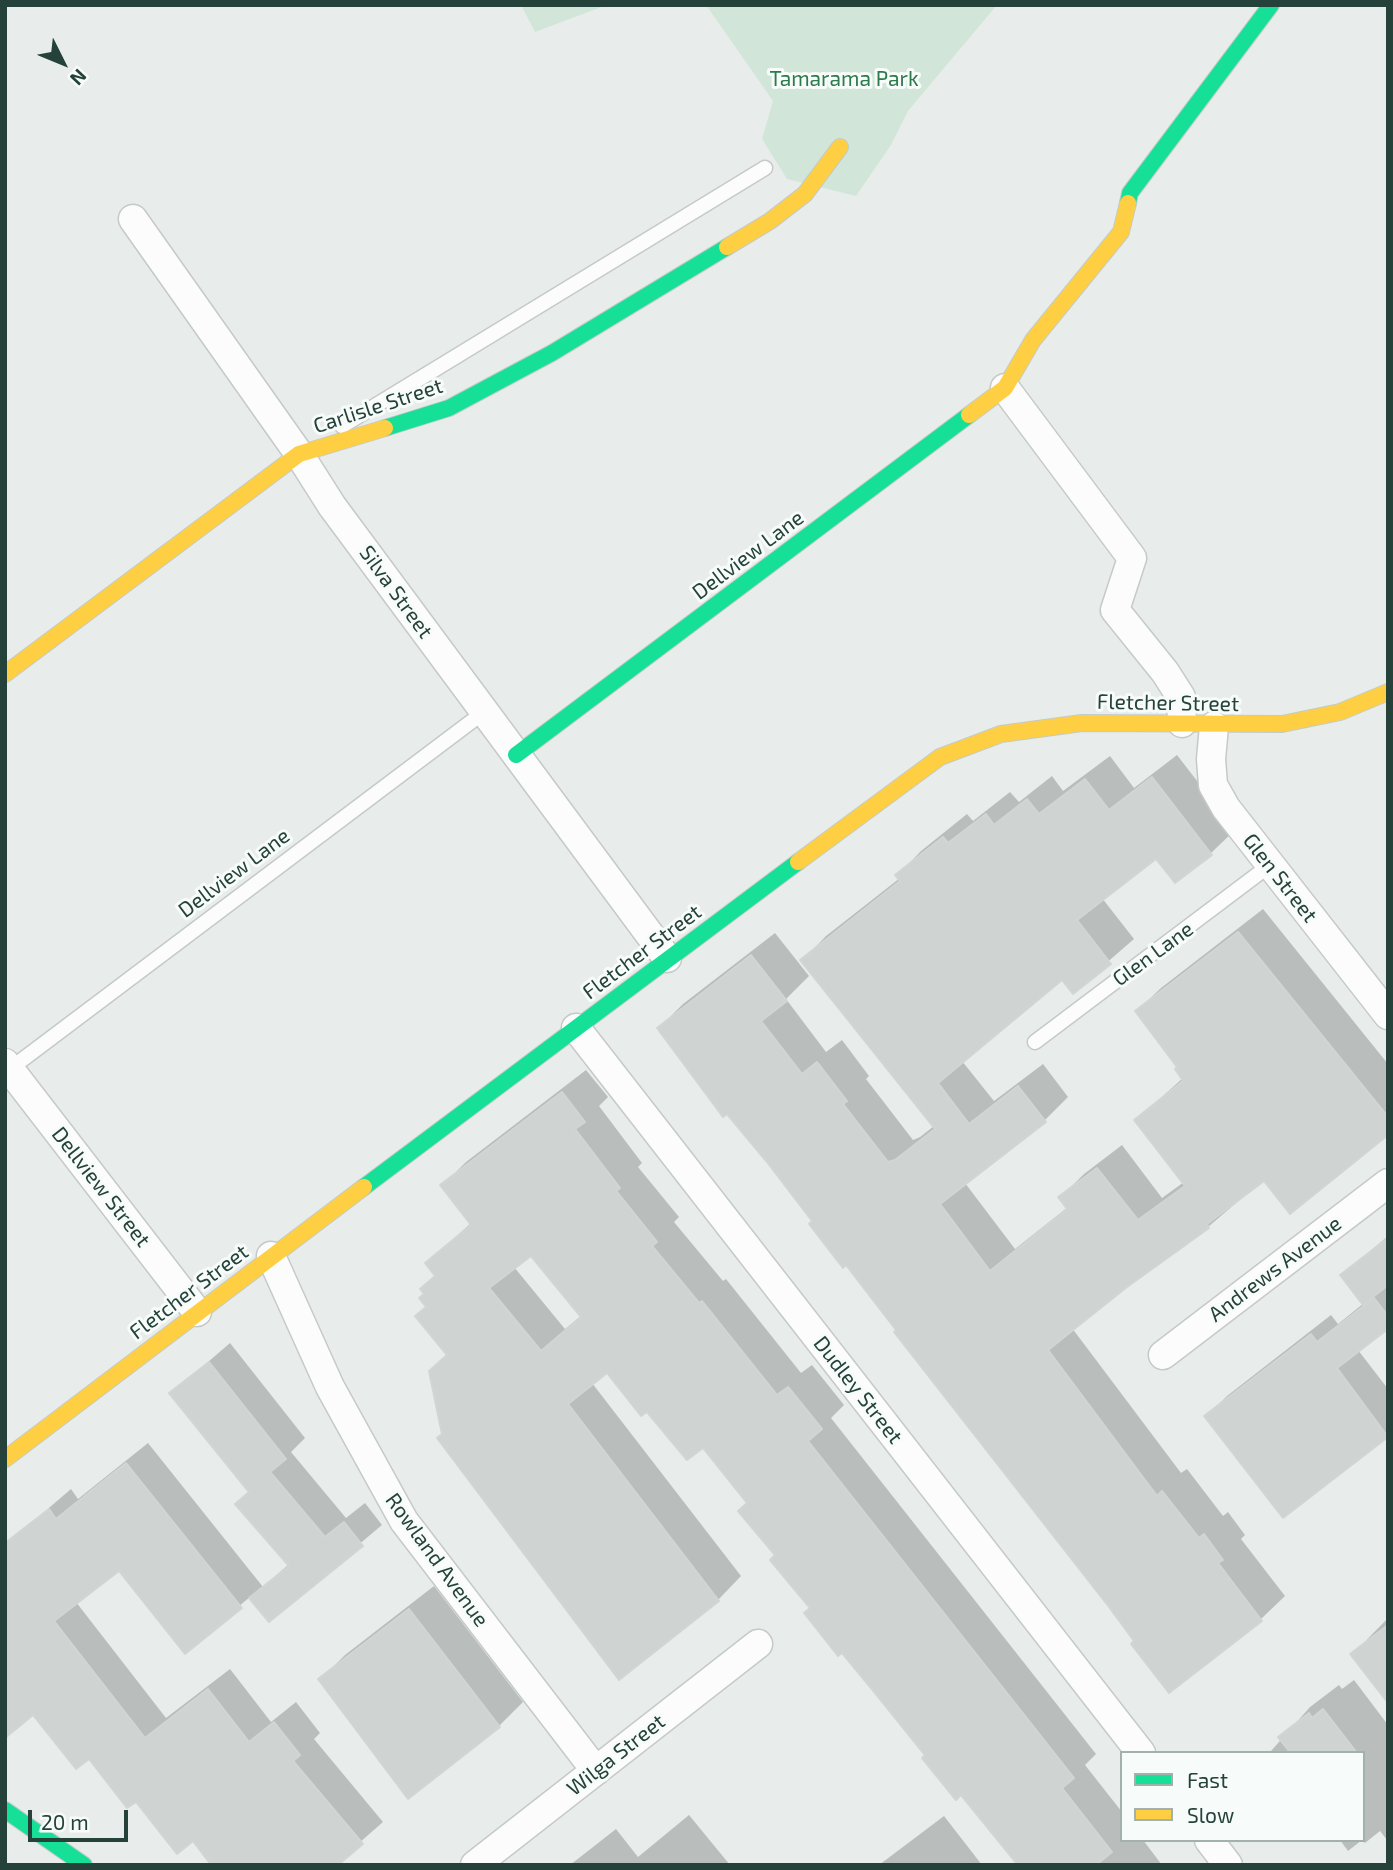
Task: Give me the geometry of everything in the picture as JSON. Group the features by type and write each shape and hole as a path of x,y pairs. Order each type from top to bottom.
{"street":[{"path":"1182,723 1181,697 1165,672 1115,610 1132,558 1005,388 1033,340 1121,232 1130,193 1271,5"},
{"name":"Carlisle Street","path":"5,674 299,454 449,408 552,353 770,221 805,194 840,147"},
{"name":"Silva Street","path":"133,219 299,454 332,506 667,958"},
{"name":"Dellview Lane","path":"516,755 1005,388"},
{"name":"Fletcher Street","path":"5,1459 914,774 966,744 1001,734 1082,723 1260,726 1339,712 1388,692"},
{"name":"Glen Street","path":"1214,726 1213,785 1226,808 1388,1015"},
{"name":"Dudley Street","path":"576,1028 1139,1751"},
{"name":"Dellview Street","path":"8,1066 197,1312"},
{"name":"Andrews Avenue","path":"1163,1355 1388,1183"},
{"name":"Rowland Avenue","path":"271,1256 330,1387 404,1521 596,1771"},
{"name":"Wilga Street","path":"475,1865 758,1644"},
{"path":"5,1810 84,1865"},
{"path":"1211,1842 1228,1865"}],"lane":[{"path":"299,454 765,169"},
{"name":"Dellview Lane","path":"8,1066 484,712"},
{"name":"Glen Lane","path":"1035,1042 1270,865"}],"green space":[{"path":"521,5 607,5 535,32"},
{"name":"Tamarama Park","path":"706,5 997,5 908,111 891,145 856,196 787,179 762,139 773,101"}],"building":[{"path":"1152,777 1212,855 1175,883 1156,859 1077,920 1111,964 1073,994 1062,980 938,1083 969,1124 1018,1086 1046,1122 940,1204 990,1271 1067,1209 1058,1197 1097,1168 1138,1220 1185,1186 1134,1120 1183,1081 1175,1069 1177,1067 1135,1011 1238,932 1388,1117 1388,1135 1290,1214 1264,1181 1207,1224 1209,1228 1127,1287 1048,1350 1157,1496 1162,1491 1199,1538 1204,1534 1223,1560 1218,1563 1262,1621 1169,1693 1131,1644 1134,1641 1109,1607 894,1332 896,1330 846,1265 843,1268 809,1224 812,1221 767,1162 727,1114 723,1117 657,1028 751,955 787,1001 761,1021 802,1074 817,1062 847,1101 843,1104 888,1162 895,1160 935,1129 800,960 900,881 895,875 943,837 948,843 986,814 994,825 1027,799 1039,814 1085,779 1109,810"},
{"path":"562,1092 585,1122 575,1129 620,1188 616,1191 657,1242 652,1246 699,1303 702,1301 777,1395 788,1387 822,1429 808,1441 1074,1778 1062,1788 1112,1852 1096,1865 1018,1865 961,1795 956,1800 922,1758 925,1755 871,1688 842,1653 838,1656 804,1613 810,1608 770,1560 775,1555 738,1511 747,1503 703,1448 687,1460 647,1412 641,1416 607,1373 568,1404 719,1601 619,1680 437,1438 442,1434 429,1371 447,1355 415,1316 426,1307 419,1298 424,1294 420,1289 435,1276 425,1263 471,1225 440,1185","holes":["531,1256 581,1317 541,1351 489,1288"]},
{"path":"1388,1238 1388,1285 1363,1305 1340,1275"},
{"path":"1374,1298 1388,1316 1388,1329 1337,1368 1388,1437 1283,1518 1204,1416 1311,1334 1317,1342"},
{"path":"209,1362 286,1459 270,1472 325,1537 344,1522 363,1546 269,1622 249,1598 289,1566 235,1504 249,1492 169,1393"},
{"path":"126,1463 242,1608 185,1654 119,1571 54,1621 145,1738 208,1689 249,1742 274,1722 300,1755 293,1761 363,1844 338,1865 211,1865 193,1841 177,1854 136,1802 127,1808 89,1759 76,1769 33,1715 5,1738 5,1543 49,1509 56,1519"},
{"path":"409,1609 500,1727 408,1799 318,1679"},
{"path":"1388,1625 1388,1703 1350,1654"},
{"path":"1323,1709 1355,1751 1289,1751 1278,1737 1309,1713 1312,1718"}],"traffic: fast":[{"path":"1128,203 1130,193 1271,5"},
{"path":"385,428 449,408 552,353 727,247"},
{"path":"516,755 969,415"},
{"path":"364,1187 798,862"},
{"path":"5,1810 84,1865"}],"traffic: slow":[{"path":"727,247 770,221 805,194 840,147"},
{"path":"969,415 1005,388 1033,340 1121,232 1128,203"},
{"path":"5,674 299,454 385,428"},
{"path":"798,862 940,757 1001,734 1082,723 1282,724 1340,712 1388,692"},
{"path":"5,1459 364,1187"}]}
